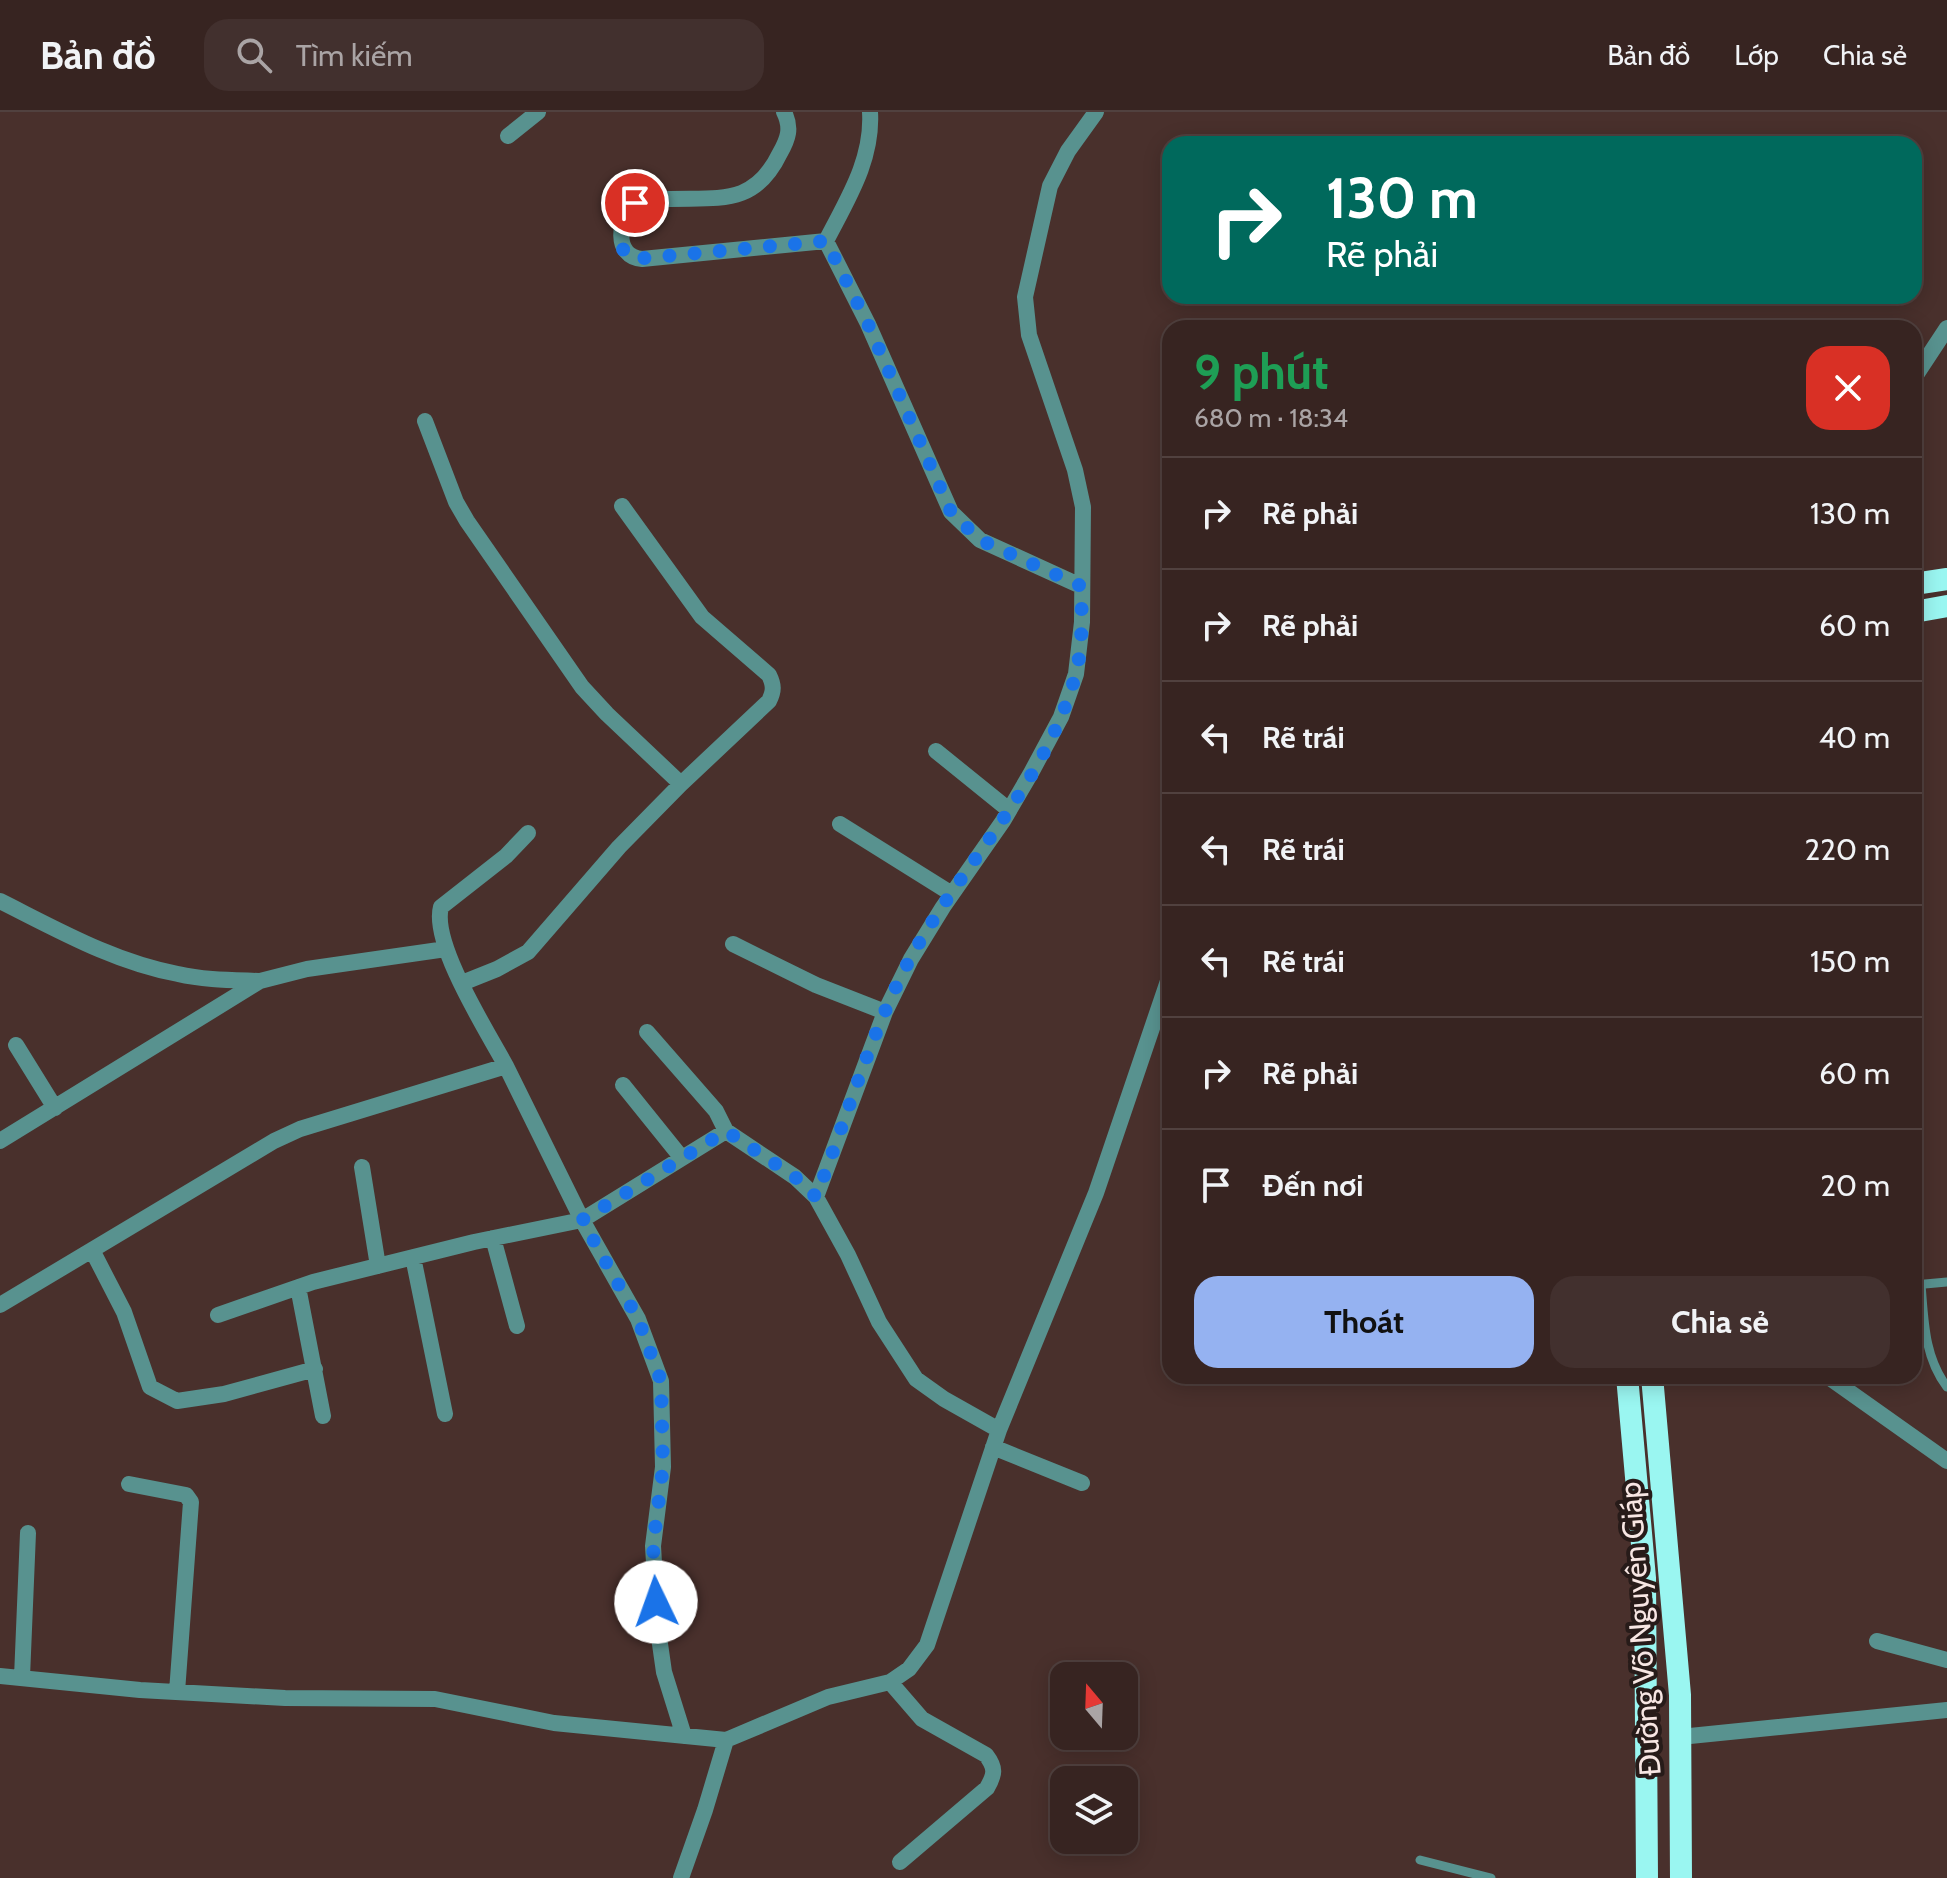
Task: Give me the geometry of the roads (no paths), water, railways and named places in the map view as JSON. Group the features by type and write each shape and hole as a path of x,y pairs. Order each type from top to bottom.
{"highway":[{"path":"1922,583 1947,579"},
{"path":"1922,611 1947,606"},
{"name":"Đường Võ Nguyên Giáp","path":"1628,1384 1645,1578 1647,1878"},
{"name":"Đường Võ Nguyên Giáp","path":"1653,1384 1680,1695 1681,1878"}],"street":[{"path":"508,136 538,112"},
{"path":"784,112 788,139 771,171 758,185 738,195 635,203 624,217 622,247 627,255 642,259 826,241"},
{"path":"826,241 861,173 870,140 870,112"},
{"path":"816,1197 885,1012 911,959 1009,810 1061,717 1076,674 1082,622 1084,525 1080,490 1029,335 1025,297 1050,186 1068,151 1096,112"},
{"path":"826,241 868,324 951,512 980,540 1081,586"},
{"path":"1922,366 1947,328"},
{"path":"425,421 456,502 467,521 582,687 681,784"},
{"path":"462,983 528,952 578,891 681,784 769,701 773,684 769,675 702,617 622,506"},
{"path":"936,751 1009,810"},
{"path":"840,824 952,894"},
{"path":"528,833 506,856 441,907 438,918 446,949 462,983 582,1220 638,1319 661,1381 663,1467 653,1546 658,1630 664,1672 684,1736"},
{"path":"0,901 95,948 145,966 207,979 260,981 307,969 446,949"},
{"path":"733,944 816,985 885,1012"},
{"path":"0,1141 260,981"},
{"path":"0,1676 285,1698 435,1699 554,1723 726,1740 828,1697 890,1682 909,1669 927,1645 996,1439 1096,1193 1162,999"},
{"path":"647,1032 716,1111 726,1131 795,1177 816,1197 848,1255 879,1322 916,1379 996,1439 1082,1483"},
{"path":"16,1045 55,1108"},
{"path":"3,1299 287,1135 506,1066"},
{"path":"623,1085 681,1157"},
{"path":"218,1315 298,1287 378,1266 582,1220 726,1131"},
{"path":"362,1167 378,1266"},
{"path":"493,1238 517,1326"},
{"path":"92,1250 124,1312 150,1387 163,1394 177,1401 224,1394 315,1369"},
{"path":"413,1257 445,1414"},
{"path":"298,1287 323,1416"},
{"path":"1838,1384 1947,1461"},
{"path":"129,1484 186,1495 191,1502 177,1692"},
{"path":"22,1677 28,1533"},
{"path":"1877,1641 1947,1660"},
{"path":"890,1682 922,1719 986,1755 993,1764 994,1775 978,1796 900,1862"},
{"path":"1680,1737 1947,1710"},
{"path":"681,1878 726,1740"}],"lane":[{"path":"1922,1284 1947,1282"},
{"path":"1922,1314 1936,1373 1947,1387"},
{"path":"1420,1860 1491,1878"}]}
